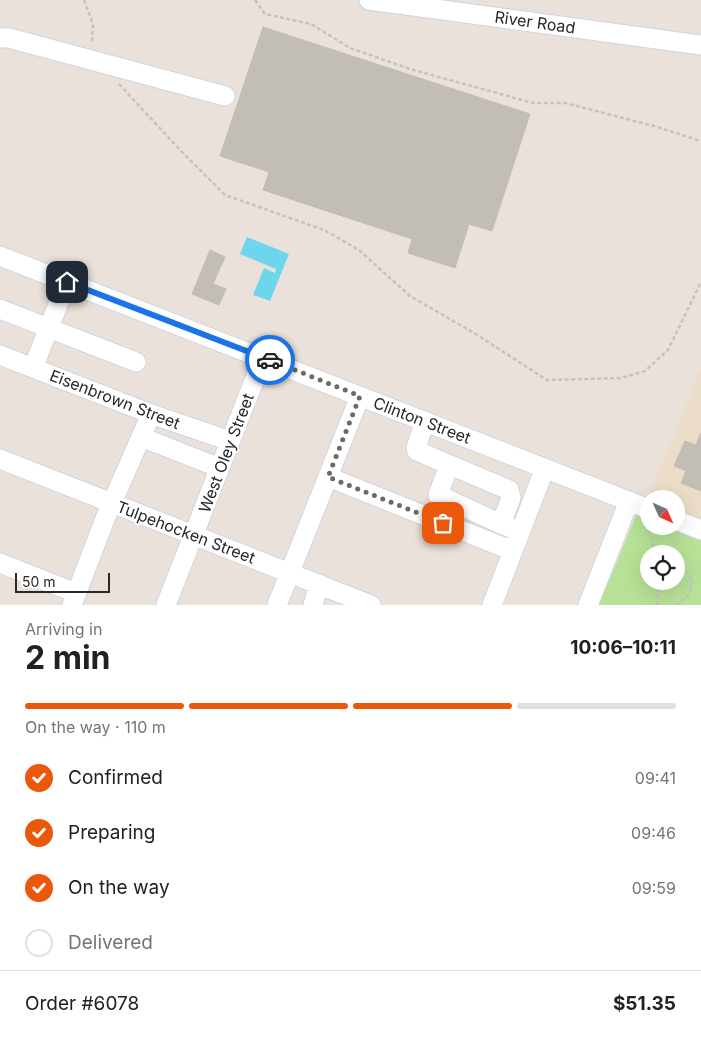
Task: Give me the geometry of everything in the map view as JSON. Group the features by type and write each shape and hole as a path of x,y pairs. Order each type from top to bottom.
{"street":[{"name":"River Road","path":"369,0 701,45"},
{"path":"0,38 9,38 226,96"},
{"name":"Clinton Street","path":"0,256 640,505"},
{"path":"33,368 67,282"},
{"path":"0,309 136,362"},
{"name":"Eisenbrown Street","path":"0,354 151,414 230,441"},
{"name":"West Oley Street","path":"166,605 263,358"},
{"path":"277,605 360,396"},
{"path":"0,563 74,599 112,503 151,414"},
{"path":"425,421 416,448 417,451 509,490 511,498 500,524"},
{"path":"141,437 220,468"},
{"name":"Tulpehocken Street","path":"0,459 371,605"},
{"path":"438,495 449,465"},
{"path":"492,605 545,468"},
{"path":"328,477 513,551"},
{"path":"425,516 432,497 438,495 520,532"},
{"path":"588,605 640,505"},
{"path":"685,524 701,530"},
{"path":"312,605 319,584"}],"path":[{"path":"84,0 93,24 92,55 98,61"},
{"path":"255,0 265,14 311,24 350,48 410,69 533,103 565,103 654,126 701,141"},
{"path":"117,82 225,195 324,230 359,250 410,296 474,333 547,380 621,378 645,370 668,350 701,282"},
{"path":"676,605 690,594 692,581 685,567"},
{"path":"657,605 658,590"}],"shaded area":[{"path":"701,369 701,522 685,516 685,490 651,490"}],"green space":[{"path":"638,511 640,512 640,535 685,535 685,530 701,537 701,605 599,605"}],"water":[{"path":"247,237 289,254 270,301 253,295 264,268 275,273 276,269 240,254"}],"building":[{"path":"263,27 530,114 492,231 469,224 455,268 408,253 412,239 263,190 269,172 220,156"},
{"path":"210,250 225,257 213,284 226,289 219,305 192,294"},
{"path":"701,433 701,491 681,483 686,471 674,466 685,441 696,445"}],"way so far":[{"path":"270,360 360,396 328,477 443,523"}],"route":[{"path":"67,282 270,360"}]}
